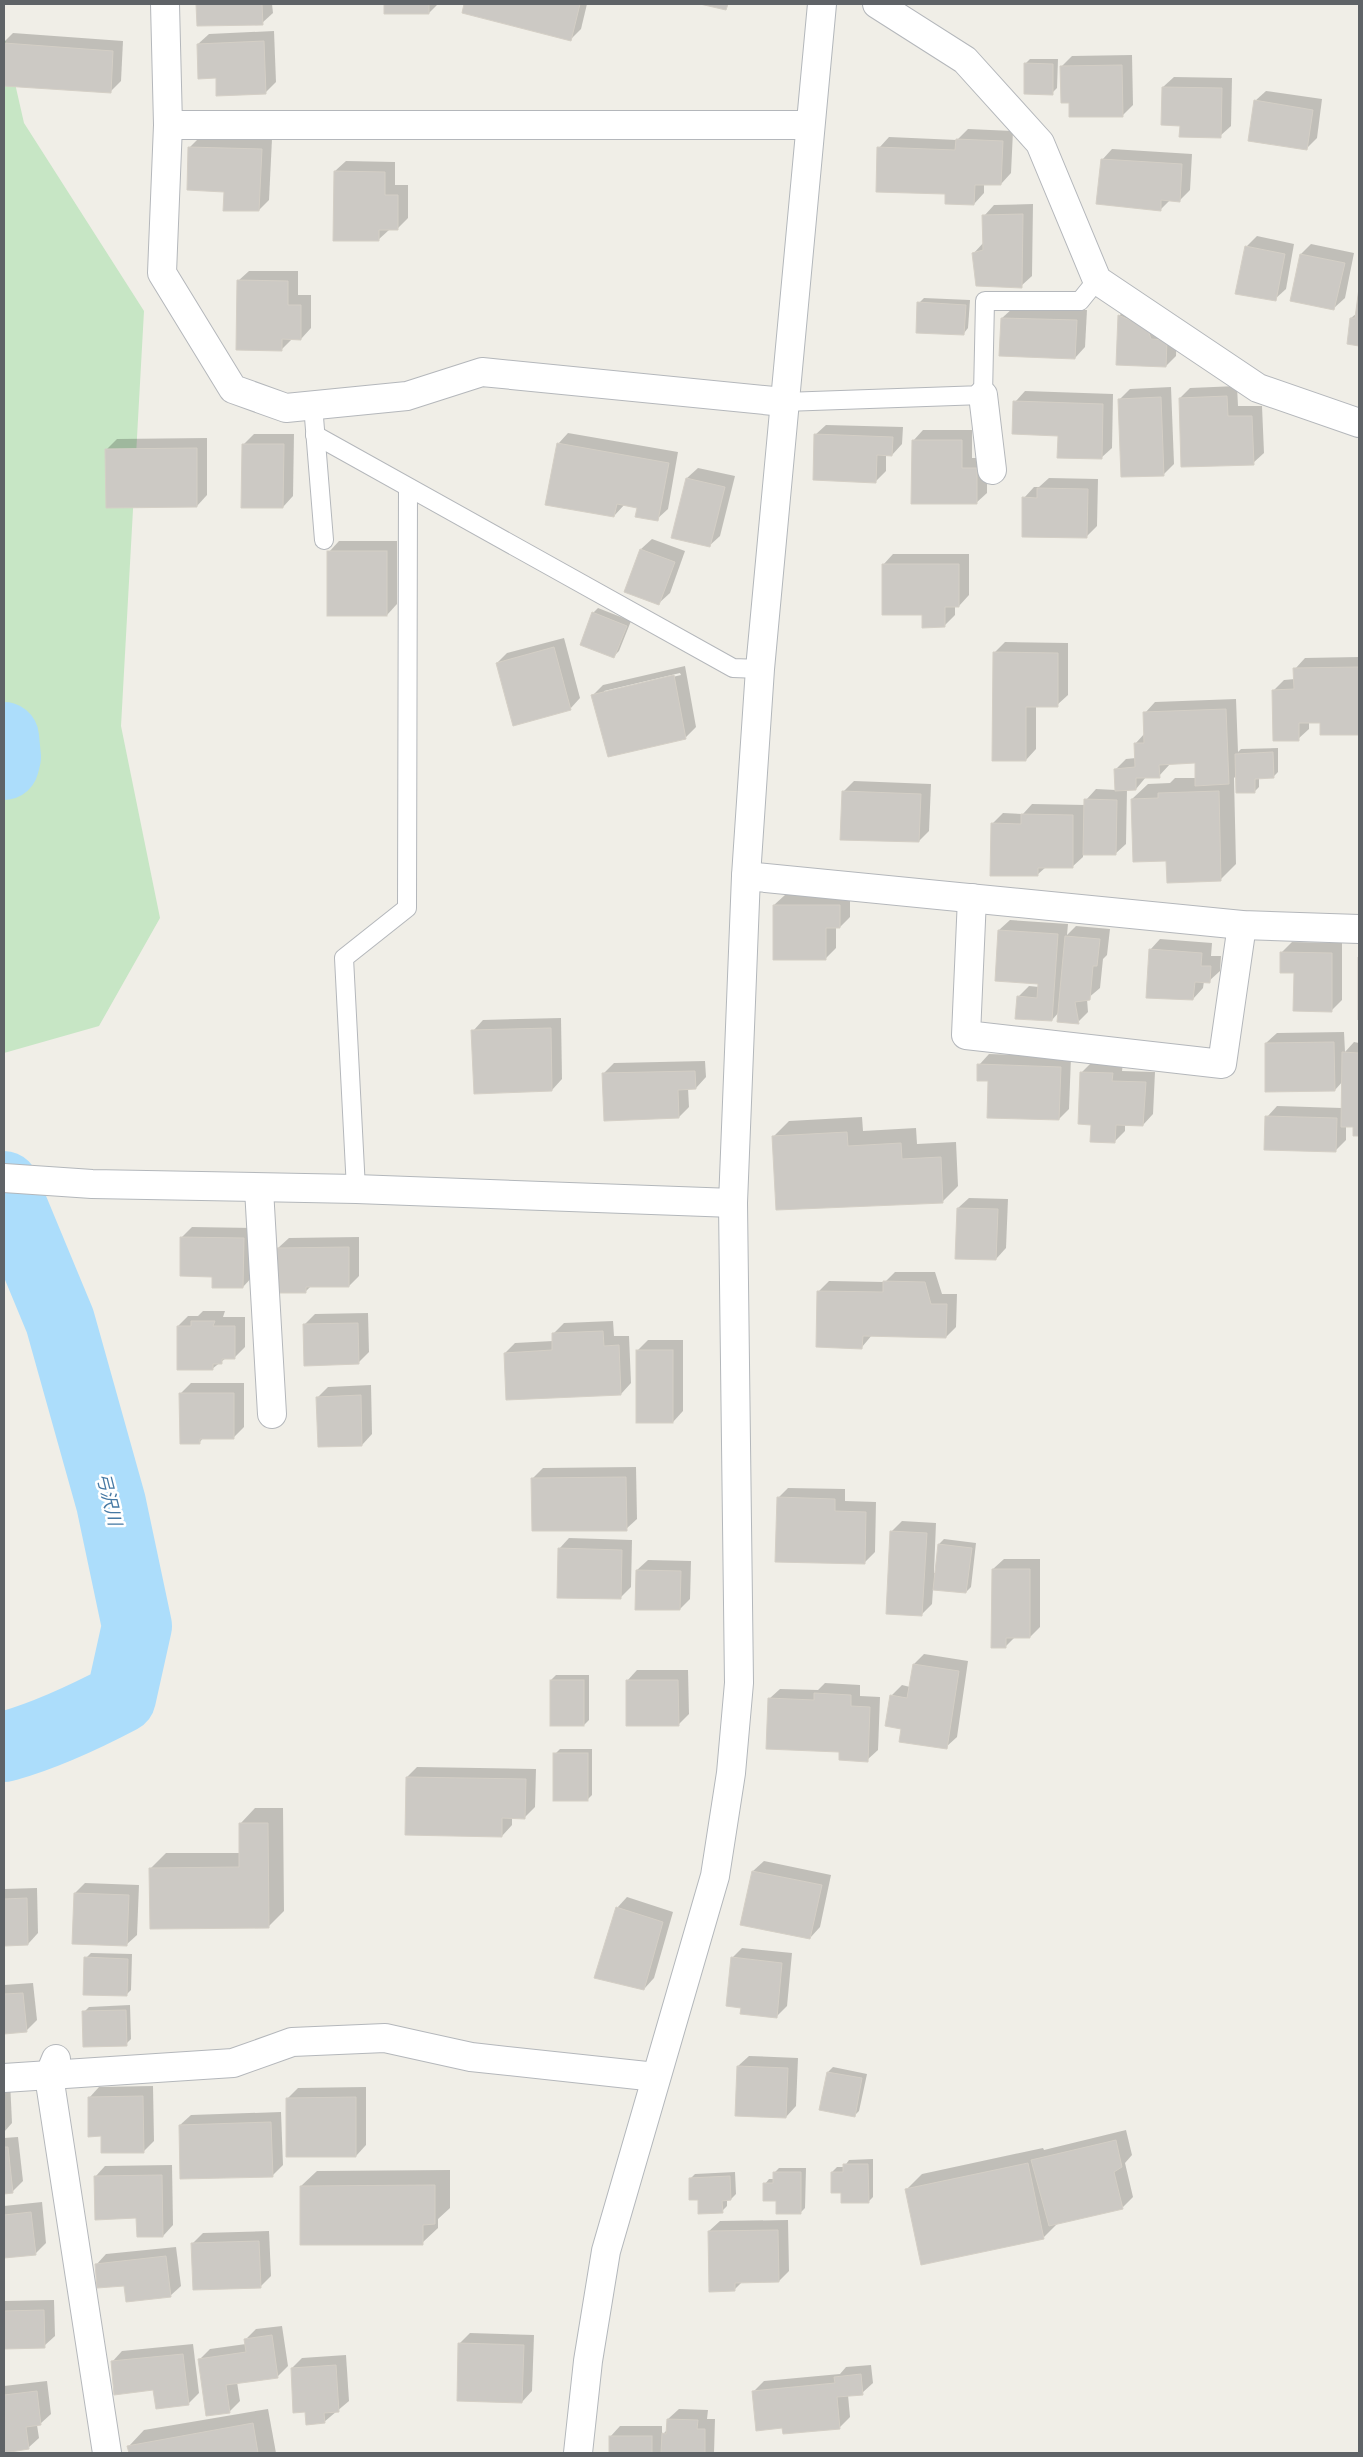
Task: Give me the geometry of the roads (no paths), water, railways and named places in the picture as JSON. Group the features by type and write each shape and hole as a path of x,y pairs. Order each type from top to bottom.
{"street":[{"path":"166,4 168,124 162,273 233,390 286,408 407,396 482,372 784,402"},
{"path":"578,2453 588,2361 606,2251 656,2077 687,1978 714,1876 731,1774 738,1692 733,1202 746,876 760,669 809,124 822,4"},
{"path":"877,4 965,60 1040,144 1097,280 1258,388 1359,423"},
{"path":"168,124 809,124"},
{"path":"983,395 992,470"},
{"path":"746,876 1242,925 1359,929"},
{"path":"972,898 966,1035 1222,1064 1242,925"},
{"path":"4,1178 92,1184 733,1202"},
{"path":"259,1189 272,1414"},
{"path":"4,2078 53,2066 233,2063 292,2042 385,2038 472,2057 656,2077"},
{"path":"53,2066 106,2453"}],"lane":[{"path":"784,402 983,395 986,301 1080,301 1097,280"},
{"path":"313,405 324,540"},
{"path":"315,435 733,668 760,669"},
{"path":"356,1190 344,958 407,908 408,488"}],"waterway":[{"name":"弓沢川","path":"4,737 6,757 4,765"},
{"name":"弓沢川","path":"4,1186 60,1321 111,1503 137,1626 121,1698 64,1726 4,1747"}]}
